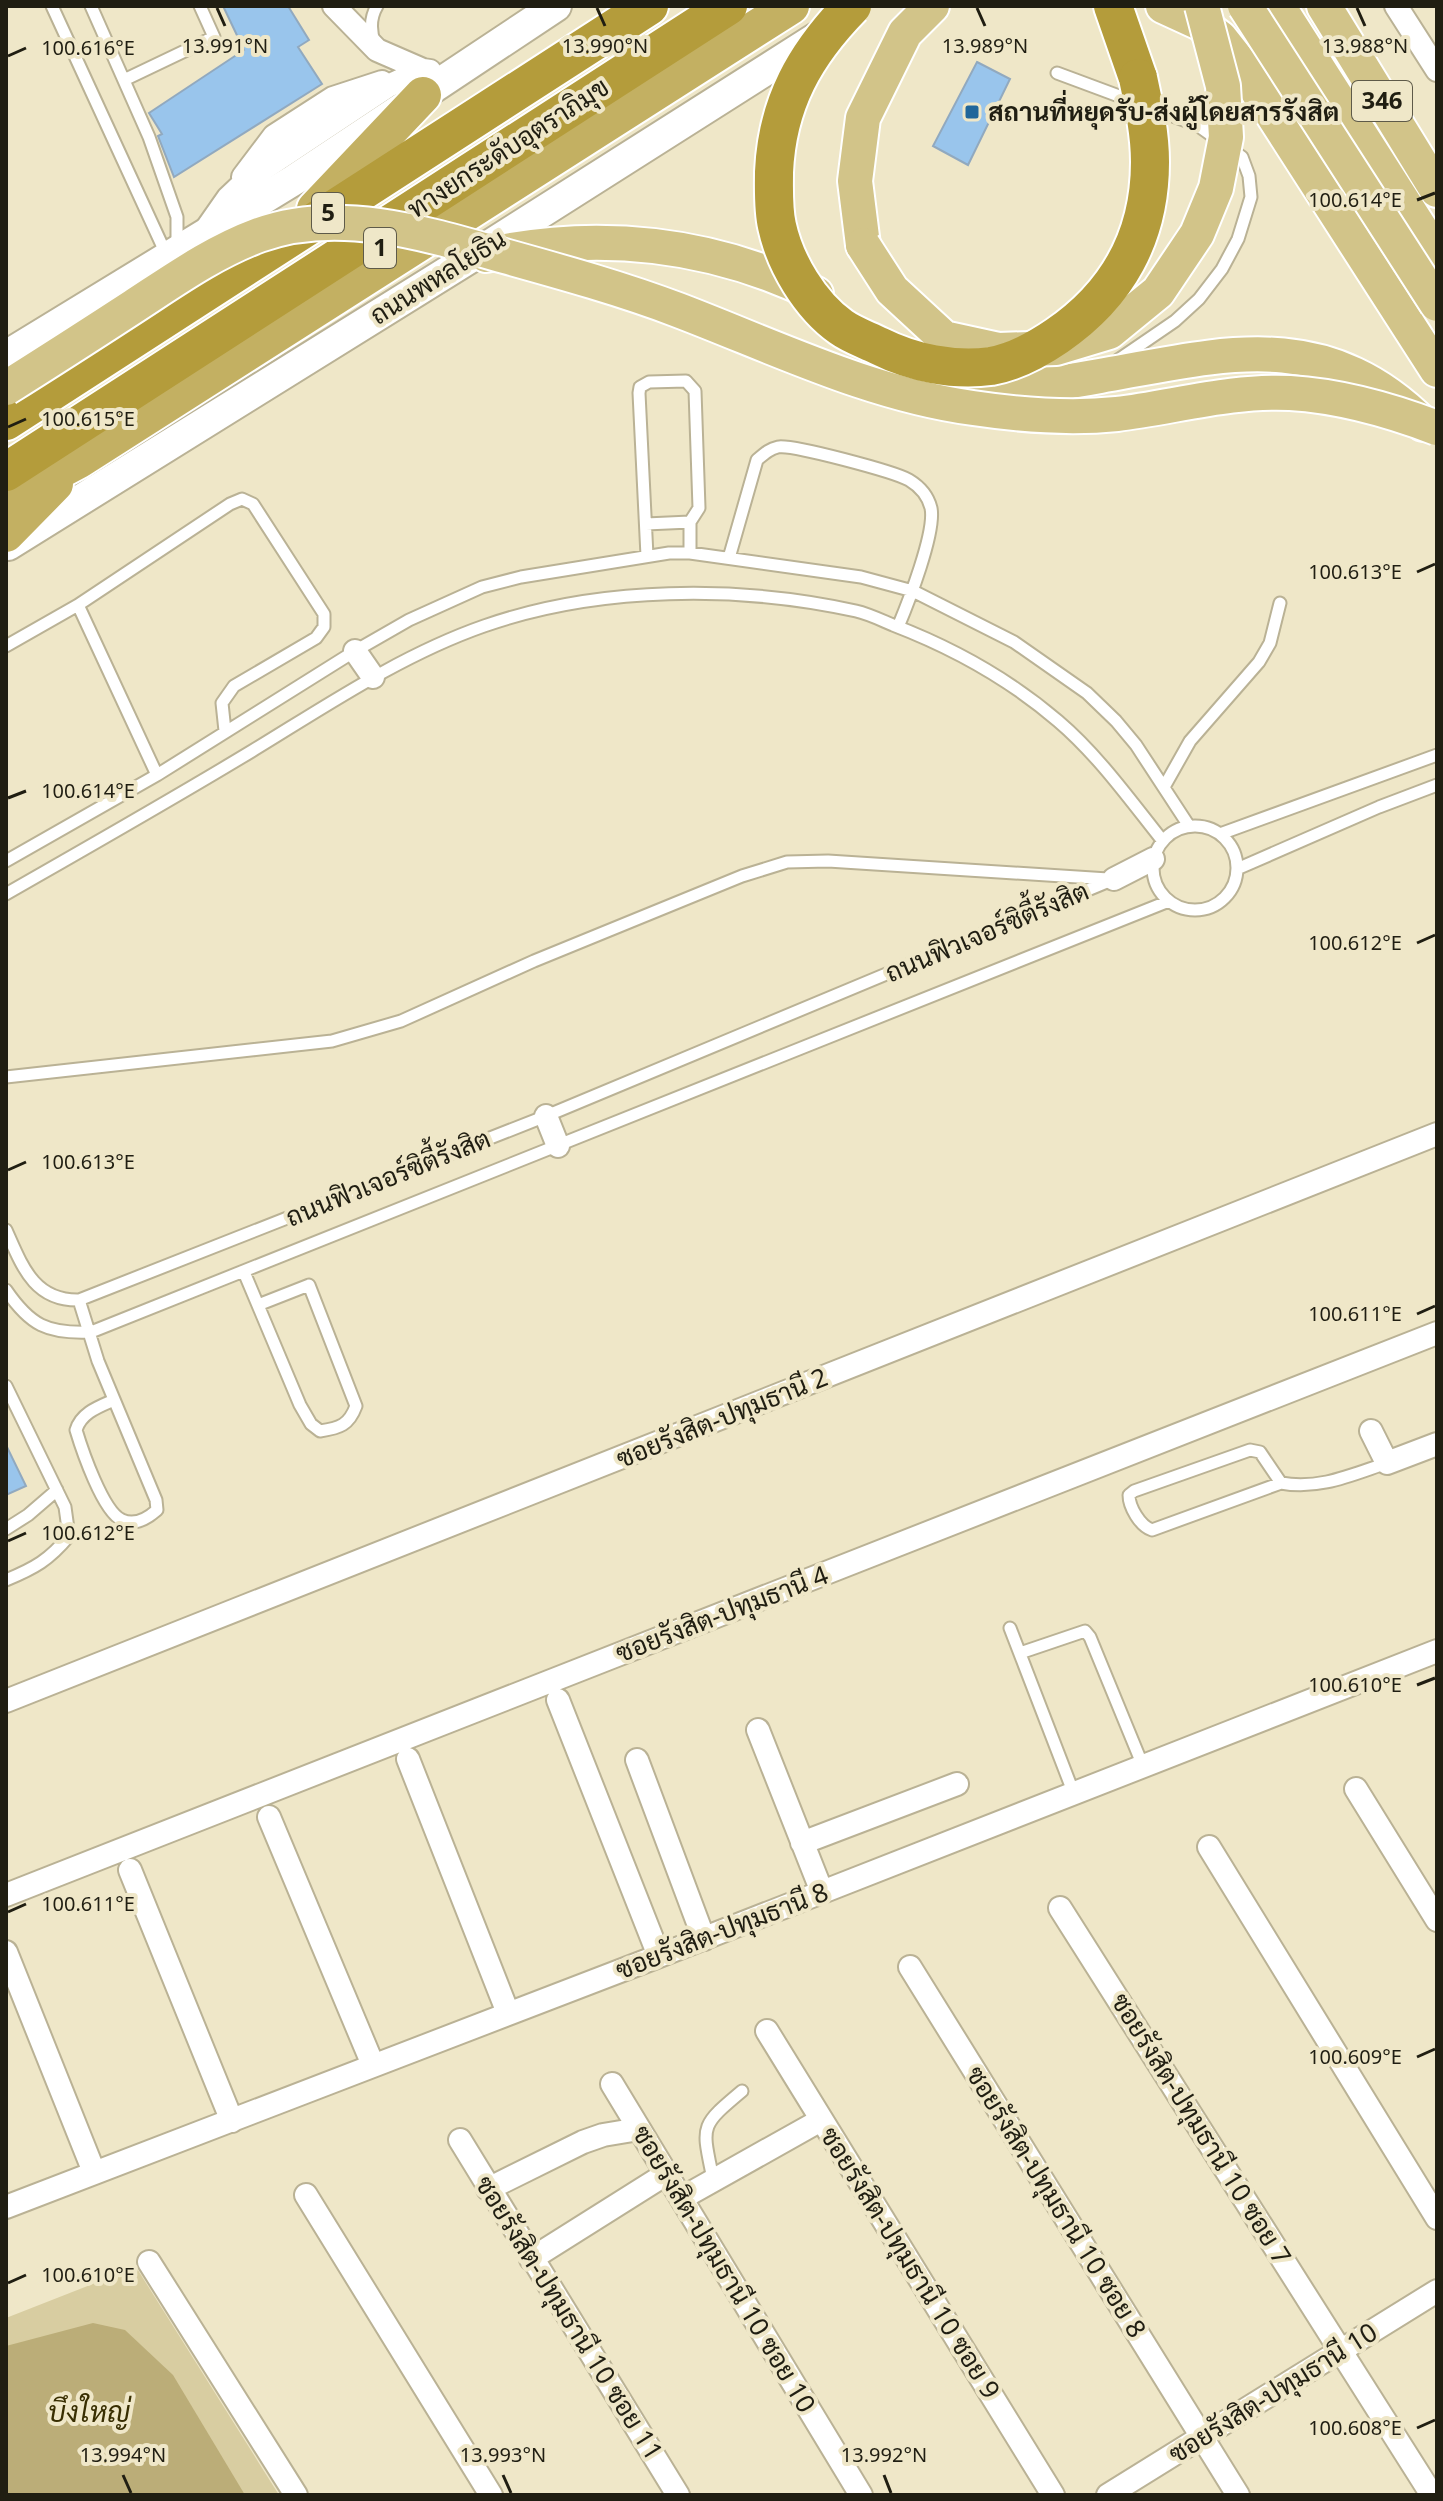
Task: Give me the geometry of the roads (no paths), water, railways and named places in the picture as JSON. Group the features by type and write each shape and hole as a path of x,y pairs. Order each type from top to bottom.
{"highway":[{"path":"6,410 626,6"},
{"name":"ทางยกระดับอุตราภิมุข","path":"6,421 649,6"},
{"name":"ทางยกระดับอุตราภิมุข","path":"6,472 728,6"},
{"name":"1","path":"6,492 563,128 756,6"},
{"path":"6,499 79,460 791,6"},
{"path":"852,6 802,66 785,110 775,148 777,226 794,271 812,298 926,401"},
{"path":"840,326 897,355 935,365 981,367 1005,362 1042,346 1074,325 1100,301 1136,242 1145,208 1150,163 1138,78 1113,6"},
{"path":"315,209 419,80"},
{"path":"6,534 79,460"}],"main road":[{"path":"6,356 181,249 419,80 456,73 556,6"},
{"name":"ถนนพหลโยธิน","path":"6,546 868,6"},
{"path":"932,6 905,33 863,118 855,181 863,245 892,290 944,338 999,350 1056,348 1109,332 1158,292 1197,234 1216,188 1226,137 1223,86 1202,6"},
{"path":"1163,6 1200,23 1220,38 1239,62 1437,370"},
{"path":"1245,6 1437,304"},
{"path":"1239,62 1246,21 1266,6"},
{"path":"1278,6 1437,255"},
{"name":"346","path":"1323,7 1432,172"},
{"path":"6,388 218,252 261,234 295,226 330,223 416,232 556,271 674,308 849,377 926,401 1031,416 1100,415 1246,394 1288,393 1364,404 1437,428"},
{"path":"468,259 521,247 585,241 629,243 704,255 791,281 850,312 914,354 967,378 1022,385 1084,379 1216,357 1298,356 1338,366 1368,380 1407,408 1437,438"}],"street":[{"path":"1396,6 1437,70"},
{"path":"181,249 228,198 260,171 419,80 377,50 334,7"},
{"path":"355,651 373,677"},
{"path":"1114,879 1158,850"},
{"path":"546,1116 558,1146"},
{"name":"ซอยรังสิต-ปทุมธานี 2","path":"6,1701 1437,1134"},
{"name":"ซอยรังสิต-ปทุมธานี 4","path":"6,1895 1437,1333"},
{"path":"1371,1431 1387,1463 1437,1444"},
{"name":"ซอยรังสิต-ปทุมธานี 8","path":"6,2207 704,1939 1437,1651"},
{"path":"558,1700 659,1956"},
{"path":"758,1730 822,1892"},
{"path":"408,1759 508,2013"},
{"path":"637,1760 704,1939"},
{"path":"802,1843 957,1784"},
{"path":"1356,1789 1437,1920"},
{"path":"269,1817 373,2065"},
{"path":"1209,1847 1437,2218"},
{"path":"130,1870 232,2121"},
{"name":"ซอยรังสิต-ปทุมธานี 10 ซอย 7","path":"1060,1908 1432,2495"},
{"path":"6,1952 94,2172"},
{"name":"ซอยรังสิต-ปทุมธานี 10 ซอย 8","path":"910,1967 1238,2495"},
{"name":"ซอยรังสิต-ปทุมธานี 10 ซอย 9","path":"767,2031 1053,2495"},
{"name":"ซอยรังสิต-ปทุมธานี 10 ซอย 10","path":"612,2084 861,2495"},
{"path":"682,2198 821,2120"},
{"path":"488,2189 583,2142 639,2129"},
{"name":"ซอยรังสิต-ปทุมธานี 10 ซอย 11","path":"460,2140 678,2495"},
{"path":"531,2259 666,2174"},
{"path":"306,2195 491,2495"},
{"path":"149,2262 296,2495"},
{"name":"ซอยรังสิต-ปทุมธานี 10","path":"1108,2495 1437,2291"}],"lane":[{"path":"52,6 181,249"},
{"path":"91,6 149,137 177,217 181,249"},
{"path":"124,80 214,37 200,6"},
{"path":"377,6 373,14 372,34 377,50"},
{"path":"1057,73 1197,125 1242,157 1249,176 1251,197 1238,239 1222,269 1199,299 1175,321 1130,353 1084,379"},
{"path":"647,556 639,393 640,387 649,382 686,381 693,385 695,391 699,508 690,522 690,553"},
{"path":"729,558 757,460 769,450 780,446 800,447 908,479 924,493 932,510 913,591 898,627"},
{"path":"6,646 78,605 242,499 253,504 324,614 324,627 316,638 234,686 222,703 225,731"},
{"path":"646,524 690,522"},
{"path":"6,861 157,775 355,651 409,620 482,587 521,577 647,556 690,553 861,577 913,591 1014,642 1087,693 1136,745 1189,826"},
{"path":"6,894 192,787 373,677 482,626 525,613 606,598 691,593 776,599 859,611 937,642 1004,680 1059,722 1101,764 1158,850"},
{"path":"1164,787 1190,741 1259,662 1270,643 1280,603"},
{"path":"78,605 157,775"},
{"path":"1220,834 1437,755"},
{"path":"1237,869 1437,785"},
{"path":"1189,826 1200,826 1220,834 1235,856 1237,869 1230,891 1212,906 1190,910 1169,901 1155,882 1158,850 1170,833 1189,826"},
{"name":"ถนนฟิวเจอร์ซิตี้รังสิต","path":"6,1077 332,1041 401,1021 534,961 742,876 787,862 844,862 1114,879"},
{"name":"ถนนฟิวเจอร์ซิตี้รังสิต","path":"79,1300 546,1116 1114,879"},
{"name":"ถนนฟิวเจอร์ซิตี้รังสิต","path":"6,1290 23,1314 43,1328 91,1332 1169,901"},
{"path":"6,1230 23,1270 42,1290 57,1299 79,1300 98,1361 156,1500 157,1510 147,1518 133,1522 121,1520 107,1505 76,1430 79,1421 88,1413 114,1400"},
{"path":"244,1272 300,1405 311,1424 320,1431 335,1428 351,1419 356,1406 309,1285 258,1305"},
{"path":"6,1386 65,1507 69,1536 53,1556 6,1580"},
{"path":"1281,1483 1265,1457 1260,1452 1250,1450 1134,1491 1129,1495 1129,1502 1145,1527 1152,1530 1281,1483 1299,1486 1324,1484 1387,1463"},
{"path":"6,1529 57,1490"},
{"path":"1010,1628 1074,1794"},
{"path":"1020,1653 1085,1631 1143,1766"},
{"path":"713,2179 706,2147 706,2127 712,2116 742,2091"}],"water":[{"name":"บึงใหญ่","path":"93,2323 125,2330 173,2375 245,2495 6,2495 6,2346"}],"place":[{"name":"สถานที่หยุดรับ-ส่งผู้โดยสารรังสิต","path":"972,112"}]}
